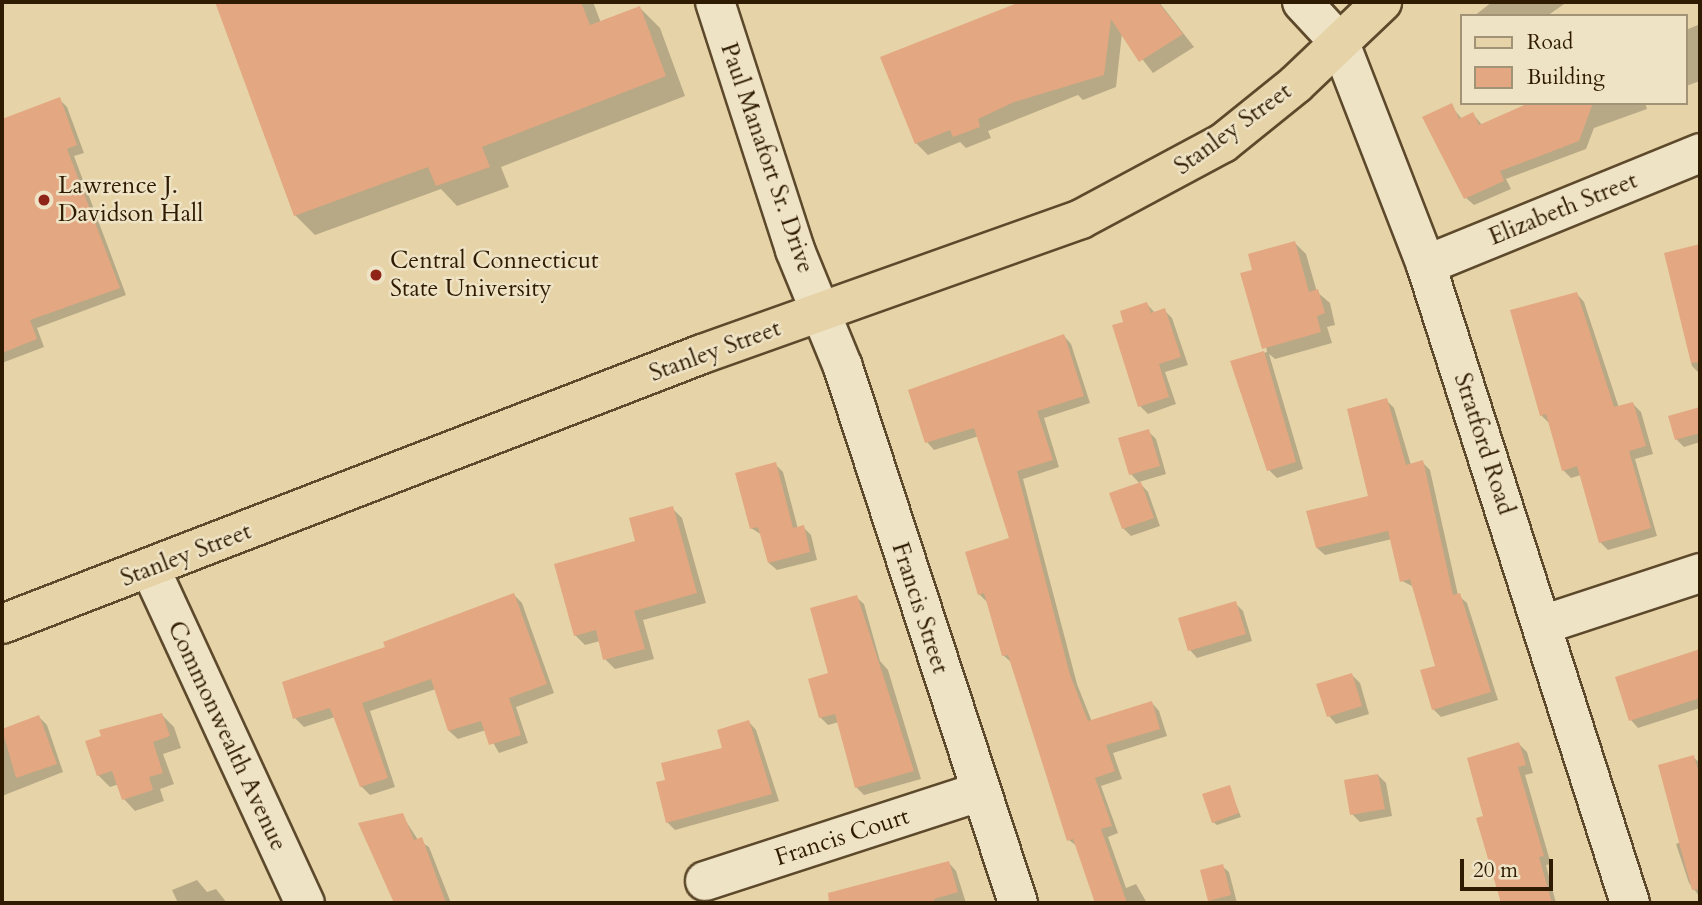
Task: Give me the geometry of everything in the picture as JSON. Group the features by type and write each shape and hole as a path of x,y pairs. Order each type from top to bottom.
{"main road":[{"name":"Stanley Street","path":"2,624 674,365 1023,243 1159,181 1260,115 1382,2"}],"street":[{"name":"Paul Manafort Sr. Drive","path":"715,2 795,250 821,313"},
{"name":"Stratford Road","path":"1301,2 1340,43 1426,265 1630,903"},
{"name":"Elizabeth Street","path":"1426,265 1700,153"},
{"name":"Francis Street","path":"821,313 843,367 979,792 1018,903"},
{"name":"Commonwealth Avenue","path":"150,568 305,903"},
{"path":"1542,625 1700,573"},
{"name":"Francis Court","path":"705,881 979,792"}],"building":[{"path":"215,2 581,2 590,25 640,6 666,76 482,147 490,167 436,186 428,167 294,216"},
{"path":"1020,2 1158,2 1183,34 1139,62 1111,19 1104,75 1014,102 978,119 980,127 953,137 950,130 915,144 880,57"},
{"name":"Lawrence J. Davidson Hall","path":"60,97 77,145 67,149 120,288 30,320 37,339 2,353 2,119"},
{"path":"1452,103 1459,119 1473,112 1479,125 1524,105 1592,105 1579,141 1500,171 1504,181 1464,199 1422,117"},
{"path":"1295,241 1309,292 1318,289 1325,313 1317,316 1321,332 1262,349 1240,273 1252,270 1248,254"},
{"path":"1700,244 1700,362 1691,363 1664,253"},
{"path":"1577,292 1614,407 1633,402 1646,446 1629,451 1651,528 1599,543 1577,466 1562,471 1546,414 1540,416 1510,310"},
{"path":"1147,302 1151,313 1165,308 1181,357 1159,364 1169,397 1138,407 1112,325 1123,322 1120,311"},
{"path":"1064,334 1084,396 1037,411 1053,460 1017,471 1070,675 1088,721 1152,701 1160,729 1106,745 1115,771 1095,778 1112,826 1101,829 1127,903 1095,903 1073,839 1067,841 1008,655 1002,656 984,593 978,595 965,552 1009,538 974,428 925,443 908,390"},
{"path":"1264,351 1296,462 1267,471 1230,361"},
{"path":"1387,398 1406,465 1423,460 1453,595 1460,593 1491,692 1432,710 1420,670 1435,666 1410,579 1400,582 1388,531 1316,548 1306,511 1368,496 1347,409"},
{"path":"1700,407 1700,433 1675,440 1668,416"},
{"path":"1149,429 1160,466 1129,475 1118,438"},
{"path":"776,462 793,528 804,525 810,552 768,563 758,527 750,529 735,473"},
{"path":"1141,482 1154,518 1122,529 1109,493"},
{"path":"673,506 697,593 634,611 645,649 603,660 596,630 574,636 554,564 635,541 629,518"},
{"path":"514,593 547,684 509,698 521,735 489,745 481,721 448,731 431,679 362,703 388,778 360,787 330,708 293,719 282,682 385,647 383,642"},
{"path":"857,595 914,771 855,788 835,714 819,718 808,679 828,673 810,608"},
{"path":"1236,601 1246,634 1188,651 1178,618"},
{"path":"1700,649 1700,698 1629,721 1615,677"},
{"path":"1352,673 1362,706 1327,717 1316,684"},
{"path":"162,713 170,736 153,742 163,773 149,777 153,790 122,800 112,771 97,776 85,741 101,736 99,730"},
{"path":"39,715 57,764 16,778 2,729"},
{"path":"749,720 772,794 666,823 656,782 665,780 661,763 722,748 717,730"},
{"path":"1519,742 1526,765 1518,767 1544,856 1539,857 1552,903 1501,903 1476,818 1483,816 1467,758"},
{"path":"1694,755 1700,778 1700,889 1692,890 1658,765"},
{"path":"1378,774 1385,809 1350,815 1344,780"},
{"path":"1230,785 1239,813 1212,823 1202,794"},
{"path":"403,813 414,840 422,837 446,903 394,903 358,823"},
{"path":"949,861 958,892 934,899 935,903 829,903 828,893"},
{"path":"1223,864 1231,895 1208,901 1200,870"}],"place":[{"name":"Lawrence J. Davidson Hall","path":"44,200"},
{"name":"Central Connecticut State University","path":"376,275"}]}
